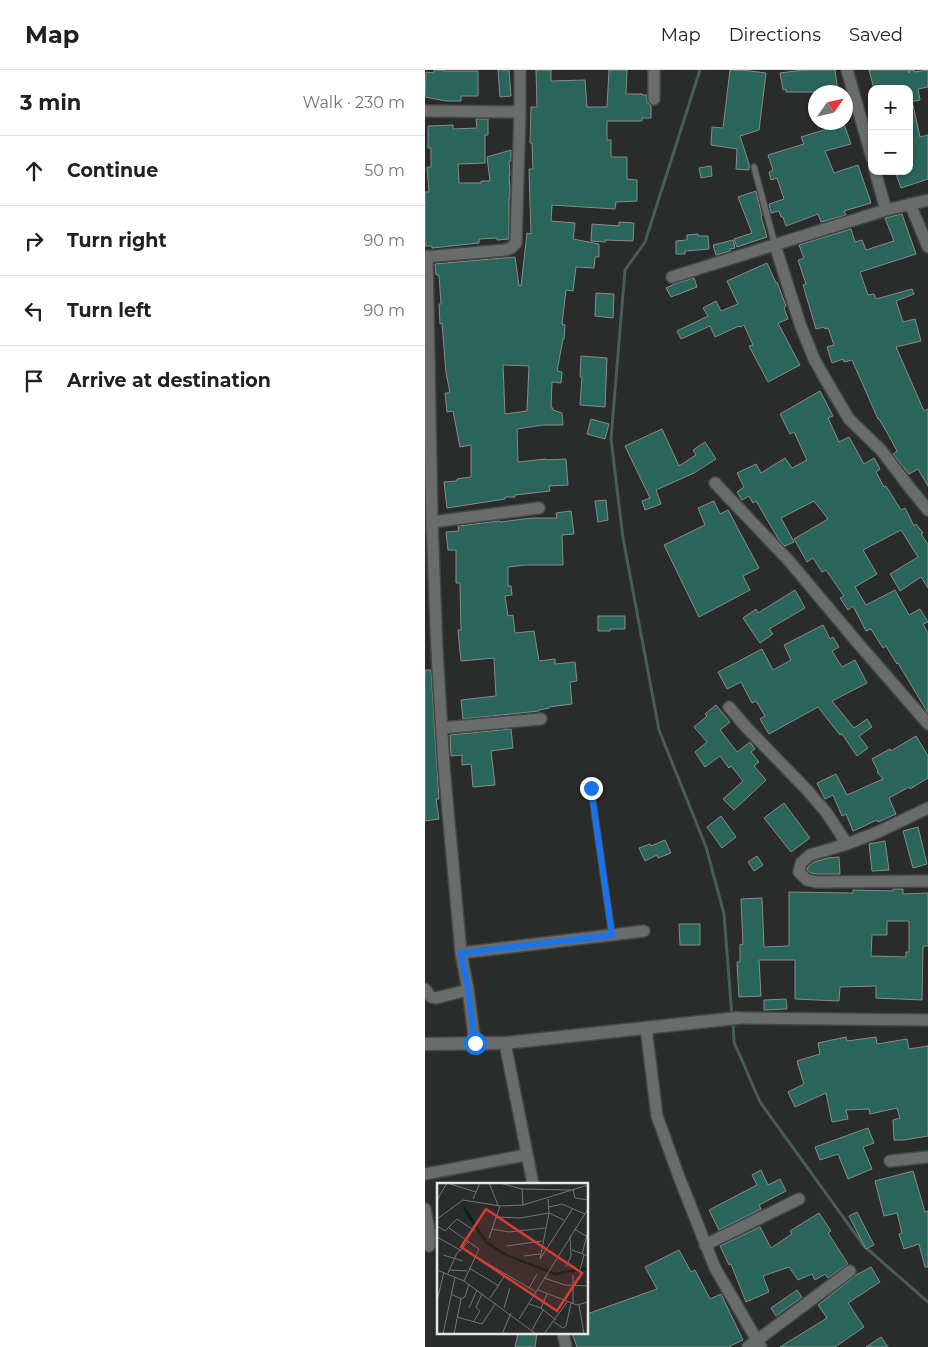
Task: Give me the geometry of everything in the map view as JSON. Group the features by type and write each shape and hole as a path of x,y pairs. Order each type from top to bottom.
{"street":[{"path":"475,1043 461,953 444,767 432,522 426,257 505,250 511,248 516,243 520,70"},
{"path":"654,99 655,70"},
{"path":"847,70 868,144"},
{"path":"425,111 520,112"},
{"path":"876,175 886,210"},
{"path":"672,277 886,210 928,200"},
{"path":"910,204 928,248"},
{"path":"775,245 800,324 814,359 830,387 849,419 881,450 928,510"},
{"path":"715,483 790,562 928,724"},
{"path":"432,522 539,508"},
{"path":"425,652 437,651"},
{"path":"729,707 807,790 847,844"},
{"path":"442,728 541,719"},
{"path":"928,808 878,832 810,855 801,863 799,872 807,880 817,882 928,881"},
{"path":"461,953 643,931"},
{"path":"425,989 431,996 436,998 468,990"},
{"path":"425,1044 505,1043 737,1018 928,1020"},
{"path":"645,1028 657,1116 705,1245 755,1345 850,1271"},
{"path":"505,1043 533,1183"},
{"path":"425,1174 526,1155"},
{"path":"890,1161 928,1157"},
{"path":"705,1245 799,1199"},
{"path":"425,1210 429,1231 429,1246"},
{"path":"563,1334 566,1347"}],"lane":[{"path":"754,167 775,245"},
{"path":"591,788 612,935"}],"building":[{"path":"434,70 478,71 478,96 461,96 461,101 446,101 425,97 426,72 434,73"},
{"path":"498,70 509,70 511,96 500,97"},
{"path":"536,70 551,70 551,81 585,80 587,107 607,107 609,70 627,70 626,94 647,95 647,102 651,106 651,118 642,118 642,121 607,121 607,140 611,140 611,157 627,157 627,179 637,180 637,201 616,202 615,209 552,205 551,221 575,223 573,239 599,244 599,257 595,257 594,268 576,267 573,291 566,290 562,324 565,325 564,339 557,371 562,372 561,383 552,382 551,408 562,413 563,425 543,425 517,429 518,462 566,459 568,485 549,486 550,491 515,495 515,497 505,497 505,499 447,508 444,482 471,477 471,445 460,447 453,411 447,412 445,393 450,393 446,373 442,323 440,324 439,275 436,275 435,264 515,257 519,286 521,286 527,233 531,234 529,169 533,169 532,143 530,143 531,107 537,107","holes":["503,365 529,366 527,411 505,414"]},
{"path":"730,70 766,73 759,130 740,136 749,164 749,170 736,169 737,149 711,145 712,127 723,128"},
{"path":"803,70 835,70 837,85 808,85 808,92 786,92 786,89 783,90 780,73"},
{"path":"869,70 914,70 914,72 928,70 928,87 918,89 920,100 913,101 913,85 873,85"},
{"path":"913,105 920,137 928,135 928,179 901,188 896,175 913,175"},
{"path":"476,119 488,119 488,135 485,135 485,163 458,164 459,183 490,181 487,157 511,150 511,161 509,161 509,239 479,239 479,243 432,248 432,246 425,246 425,192 429,192 427,167 431,167 431,148 428,148 428,126 453,125 453,129 477,128"},
{"path":"824,130 846,130 851,144 825,151 834,173 858,165 871,203 844,211 846,215 821,222 818,214 786,226 779,211 771,213 769,204 784,199 777,178 771,180 769,172 773,170 768,155 804,144 801,137"},
{"path":"711,166 712,176 701,178 699,168"},
{"path":"756,191 767,237 737,247 734,239 752,233 738,197"},
{"path":"902,214 916,254 860,272 868,295 874,294 876,299 912,289 914,294 896,301 903,322 915,319 921,341 896,347 924,411 928,409 928,486 918,469 909,474 893,454 897,451 878,419 852,360 844,362 843,359 832,363 827,347 834,345 828,328 816,329 803,285 806,284 798,260 804,258 799,245 851,229 855,242 862,240 866,250 894,241 885,218"},
{"path":"619,222 634,223 633,241 591,241 592,224 619,226"},
{"path":"698,234 698,236 708,236 709,249 685,251 685,254 676,254 676,241 687,240 687,235"},
{"path":"733,240 735,248 716,255 713,245"},
{"path":"767,263 786,306 784,308 788,319 778,323 800,365 768,382 749,346 753,345 744,325 715,337 710,326 681,339 677,331 708,316 703,308 716,301 721,311 738,304 727,281"},
{"path":"694,278 697,287 671,297 666,288"},
{"path":"596,293 614,294 613,318 595,316"},
{"path":"581,356 607,358 605,407 580,405"},
{"path":"820,391 833,416 828,418 839,442 849,437 864,464 874,458 880,469 876,472 884,487 886,486 901,510 905,508 914,526 916,524 928,544 928,588 921,577 900,591 890,574 918,557 901,530 863,550 877,574 855,587 866,605 895,590 909,615 920,609 928,622 923,624 928,633 928,713 886,646 883,648 871,629 866,631 853,606 848,610 840,598 844,596 826,570 822,572 813,558 807,562 794,539 828,519 814,501 781,518 794,542 785,546 779,540 756,501 753,503 749,496 742,500 737,492 744,487 737,473 756,464 761,473 785,458 792,468 807,460 794,432 790,434 780,414"},
{"path":"591,419 609,424 605,439 587,434"},
{"path":"662,429 679,466 696,455 693,450 705,442 716,459 694,473 656,490 661,504 645,510 642,501 650,498 625,446"},
{"path":"606,500 608,520 598,522 595,501"},
{"path":"714,501 720,514 728,510 759,568 743,576 750,590 699,617 664,545 705,525 698,508"},
{"path":"571,511 574,534 562,535 563,565 508,567 508,586 511,586 512,595 505,596 508,616 513,615 515,633 534,631 539,661 555,659 555,664 575,662 577,681 570,682 572,704 549,707 539,711 463,719 461,700 496,696 494,658 461,661 458,630 461,630 460,583 456,583 456,550 448,550 446,532 459,531 458,526 532,518 557,518 556,513"},
{"path":"795,590 805,608 769,629 773,634 760,643 743,618 756,609 758,613"},
{"path":"598,616 625,616 625,629 598,631"},
{"path":"823,625 830,639 833,637 839,647 832,651 842,667 855,660 867,683 832,701 854,728 867,719 872,727 859,736 868,748 857,756 842,734 840,735 818,707 769,734 760,719 765,716 756,701 752,703 741,682 727,689 718,672 762,649 773,670 791,660 784,645"},
{"path":"425,670 431,670 439,799 436,799 439,819 425,821"},
{"path":"716,705 730,722 720,730 737,752 750,742 755,749 751,752 759,762 754,766 766,780 734,810 723,799 743,781 731,766 729,768 720,756 705,767 695,752 707,742 694,727"},
{"path":"511,729 513,748 491,751 495,785 473,787 471,764 462,765 462,755 451,756 450,735"},
{"path":"916,736 928,756 928,778 910,789 909,787 889,798 896,814 853,831 846,814 842,816 833,795 825,799 817,783 836,774 847,795 883,779 877,772 872,759 890,749 891,751"},
{"path":"784,803 810,838 791,852 764,818"},
{"path":"721,816 736,837 722,848 707,827"},
{"path":"918,827 927,864 913,868 903,831"},
{"path":"665,840 671,853 658,858 657,855 645,861 639,848 650,844 651,846"},
{"path":"885,841 889,870 872,871 869,844"},
{"path":"757,856 763,865 754,871 748,862"},
{"path":"839,857 840,874 818,874 807,870 814,862"},
{"path":"893,889 903,889 903,894 928,893 928,946 923,946 922,1000 876,998 876,986 840,987 839,1001 795,999 795,960 759,960 761,996 739,997 737,962 740,962 740,944 743,945 741,899 762,898 764,947 789,946 789,892 853,893 853,890 893,891","holes":["887,921 909,921 909,952 906,952 906,957 871,956 872,935 887,935"]},
{"path":"679,924 700,924 700,945 680,945"},
{"path":"786,999 787,1009 764,1010 764,1000"},
{"path":"846,1037 847,1041 876,1037 877,1044 907,1039 909,1049 928,1046 928,1136 894,1140 893,1120 900,1118 897,1108 870,1114 869,1109 846,1110 848,1119 832,1122 826,1093 795,1107 788,1092 804,1084 797,1061 820,1054 818,1043"},
{"path":"868,1128 874,1143 863,1147 872,1169 848,1179 838,1154 820,1160 815,1147"},
{"path":"761,1170 768,1185 780,1179 786,1191 759,1205 761,1209 719,1230 709,1210 757,1185 752,1175"},
{"path":"913,1171 925,1212 928,1211 928,1267 925,1267 919,1244 904,1249 899,1234 902,1233 897,1213 884,1216 875,1181"},
{"path":"857,1212 874,1245 866,1249 849,1216"},
{"path":"819,1213 831,1231 828,1233 848,1264 828,1278 825,1274 815,1280 812,1274 798,1280 789,1267 763,1276 769,1292 746,1302 731,1264 729,1265 720,1246 760,1227 771,1248 792,1234 790,1231"},
{"path":"679,1250 691,1272 695,1270 710,1299 721,1294 743,1340 728,1347 577,1347 572,1334 589,1334 589,1313 657,1289 645,1267"},
{"path":"871,1267 880,1282 848,1303 864,1327 835,1347 780,1347 827,1318 818,1305 856,1275"},
{"path":"797,1290 802,1297 776,1316 771,1308"},
{"path":"518,1334 537,1334 535,1347 515,1347"},
{"path":"881,1337 888,1347 866,1347"}],"waterway":[{"path":"700,70 645,242 625,270 611,439 623,538 659,730 706,847 724,914 732,1017"},
{"path":"733,1023 734,1042 760,1102 864,1246 928,1302"}],"route":[{"path":"475,1043 461,953 612,935 591,788"}]}
